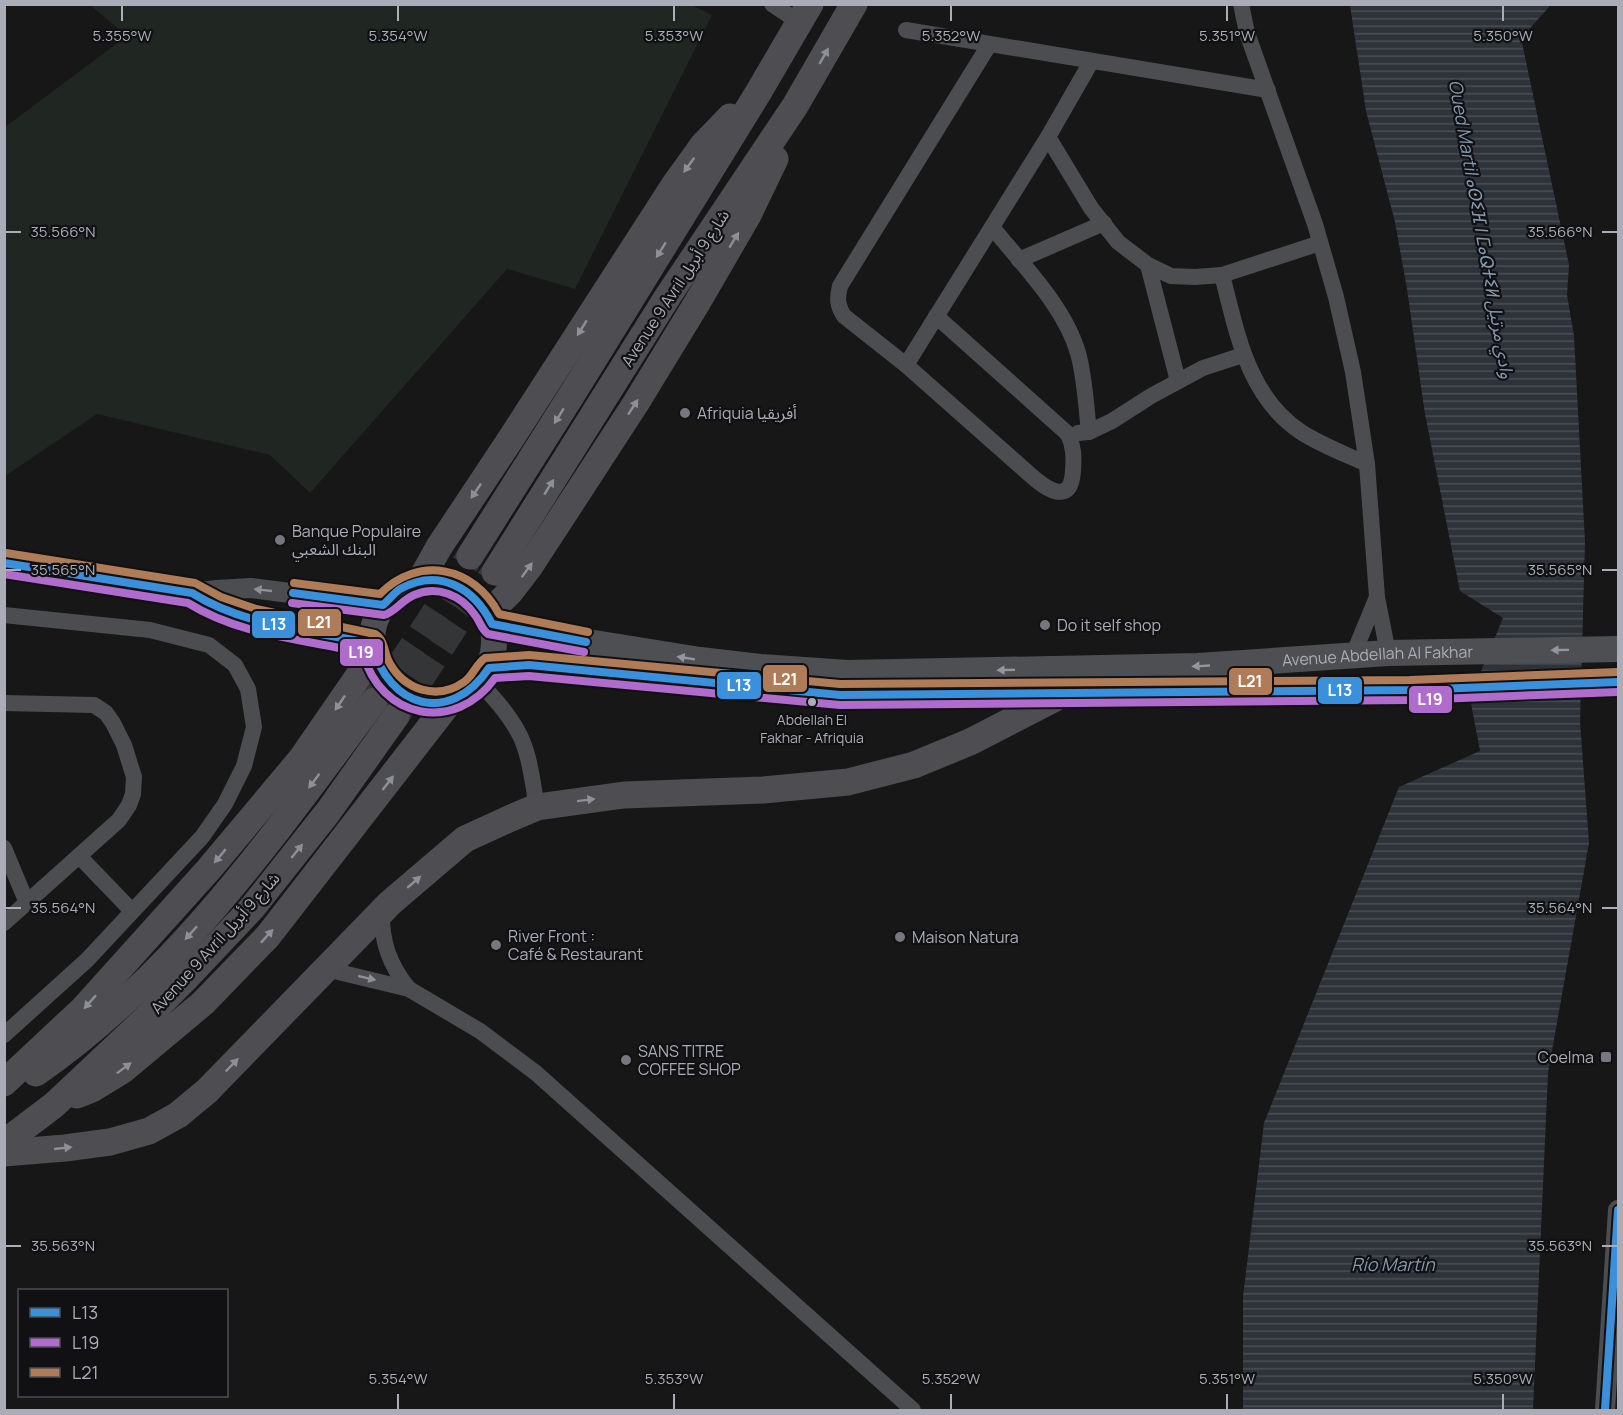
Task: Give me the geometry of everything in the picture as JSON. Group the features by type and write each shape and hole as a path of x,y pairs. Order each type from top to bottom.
{"highway":[{"name":"Avenue 9 Avril شارع 9 أبريل","path":"495,572 668,296 795,106 854,4"},
{"name":"Avenue 9 Avril شارع 9 أبريل","path":"470,556 758,93 804,13"},
{"path":"420,581 439,547 675,184 704,145 731,116 758,93"},
{"path":"490,619 530,566 636,403 697,303 770,173 795,106"},
{"path":"4,1083 83,1009 209,869 303,758 372,650"},
{"path":"4,1153 110,1142 149,1131 178,1115 207,1091 420,876 465,840 537,807 624,795 763,790 848,782 923,762 970,742 1063,694"},
{"path":"54,1105 92,1089 123,1070 203,1003 268,936 299,899 451,700"},
{"name":"Avenue 9 Avril شارع 9 أبريل","path":"4,1095 54,1060 130,998 220,902 266,845 385,708 328,812 252,908 185,979 54,1105 4,1143"}],"main road":[{"path":"420,581 450,582 476,597 490,619 495,638 494,654 484,675 467,693 437,703 410,698 397,691 385,680 377,667 372,650 372,631 383,605 400,590 420,581"},
{"name":"Avenue Abdellah Al Fakhar","path":"490,619 551,636 700,660 847,673 1197,666 1397,653 1618,649"},
{"name":"Avenue Abdellah Al Fakhar","path":"484,675 529,665 840,695 1410,690 1618,682"}],"street":[{"path":"772,4 804,13"},
{"path":"1241,4 1248,33 1315,224 1336,297 1353,372 1367,464 1377,597 1397,653"},
{"path":"906,30 1268,90"},
{"path":"936,316 1068,434 1073,445 1072,480 1067,489 1061,492 1054,491 1035,479 906,365 844,316 838,306 837,296 840,286 989,45"},
{"path":"906,365 1048,138 1091,62"},
{"path":"1048,138 1091,208 1118,242 1148,265 1171,276 1222,275 1320,243"},
{"path":"1018,260 1104,223"},
{"path":"992,227 1046,293 1066,325 1078,353 1089,432"},
{"path":"1148,265 1178,381"},
{"path":"1222,275 1243,356 1259,389 1279,414 1301,432 1367,464"},
{"path":"1068,434 1089,432 1203,368 1243,356"},
{"path":"4,563 192,593 250,588 383,605"},
{"path":"192,593 218,607 255,619 372,650"},
{"path":"1353,655 1377,597"},
{"path":"4,615 150,630 209,645 235,665 248,689 254,727 244,766 225,804 202,837 87,960 4,1035"},
{"path":"484,675 518,731 528,755 537,807"},
{"path":"4,703 94,705 106,713 117,730 134,777 133,794 129,805 118,820 4,923"},
{"path":"4,848 27,903"},
{"path":"78,856 132,911"},
{"path":"382,912 381,926 387,953 396,972 409,988"},
{"path":"326,969 409,988 480,1031 536,1073 914,1410"},
{"path":"1610,1405 1618,1210"}],"shaded area":[{"path":"690,4 712,15 575,289 507,269 310,493 270,455 97,414 5,476 5,127 127,36 90,5"}],"water":[{"name":"Río Martín","path":"1350,5 1549,5 1521,38 1569,265 1567,295 1574,336 1585,542 1580,722 1589,843 1548,1073 1533,1410 1243,1410 1243,1297 1264,1123 1399,787 1480,751 1470,698 1503,618 1460,591 1425,414 1395,222 1366,111"}],"tunnel":[{"path":"374,701 424,630 470,556"},
{"path":"396,716 460,618 495,572"}],"transit line":[{"name":"L21","path":"6,553 195,583 221,597 256,609 375,634 383,643 395,672 412,686 432,691 454,688 464,682 485,658 529,655 840,684 1410,680 1618,672"},
{"name":"L13","path":"4,563 192,593 234,613 257,620 372,644 380,666 392,683 406,695 422,702 439,703 457,698 473,686 489,668 529,665 840,695 1410,690 1618,682"},
{"name":"L21","path":"294,583 380,594 395,582 411,574 444,571 460,576 475,585 499,614 588,632"},
{"name":"L19","path":"4,574 188,603 208,614 251,630 363,653 372,675 385,693 402,705 420,711 440,712 460,707 479,696 495,678 529,676 840,705 1410,700 1618,692"},
{"name":"L13","path":"293,593 383,605 400,589 414,583 428,580 442,581 465,591 476,600 492,624 586,642"},
{"name":"L19","path":"292,603 384,615 414,595 431,591 440,592 463,602 488,634 584,652"},
{"name":"L13","path":"1605,1410 1618,1210"}],"place":[{"name":"Afriquia أفريقيا","path":"685,413"},
{"name":"Banque Populaire البنك الشعبي","path":"280,540"},
{"name":"Do it self shop","path":"1045,625"},
{"name":"Abdellah El Fakhar - Afriquia","path":"812,702"},
{"name":"Maison Natura","path":"900,937"},
{"name":"River Front : Café & Restaurant","path":"496,945"},
{"name":"Coelma","path":"1606,1057"},
{"name":"SANS TITRE COFFEE SHOP","path":"626,1060"}],"water label":[{"name":"Oued Martil ⴰⵙⵉⴼ ⵏ ⵎⴰⵕⵜⵉⵍ وادي مرتيل","path":"1482,229"}]}
